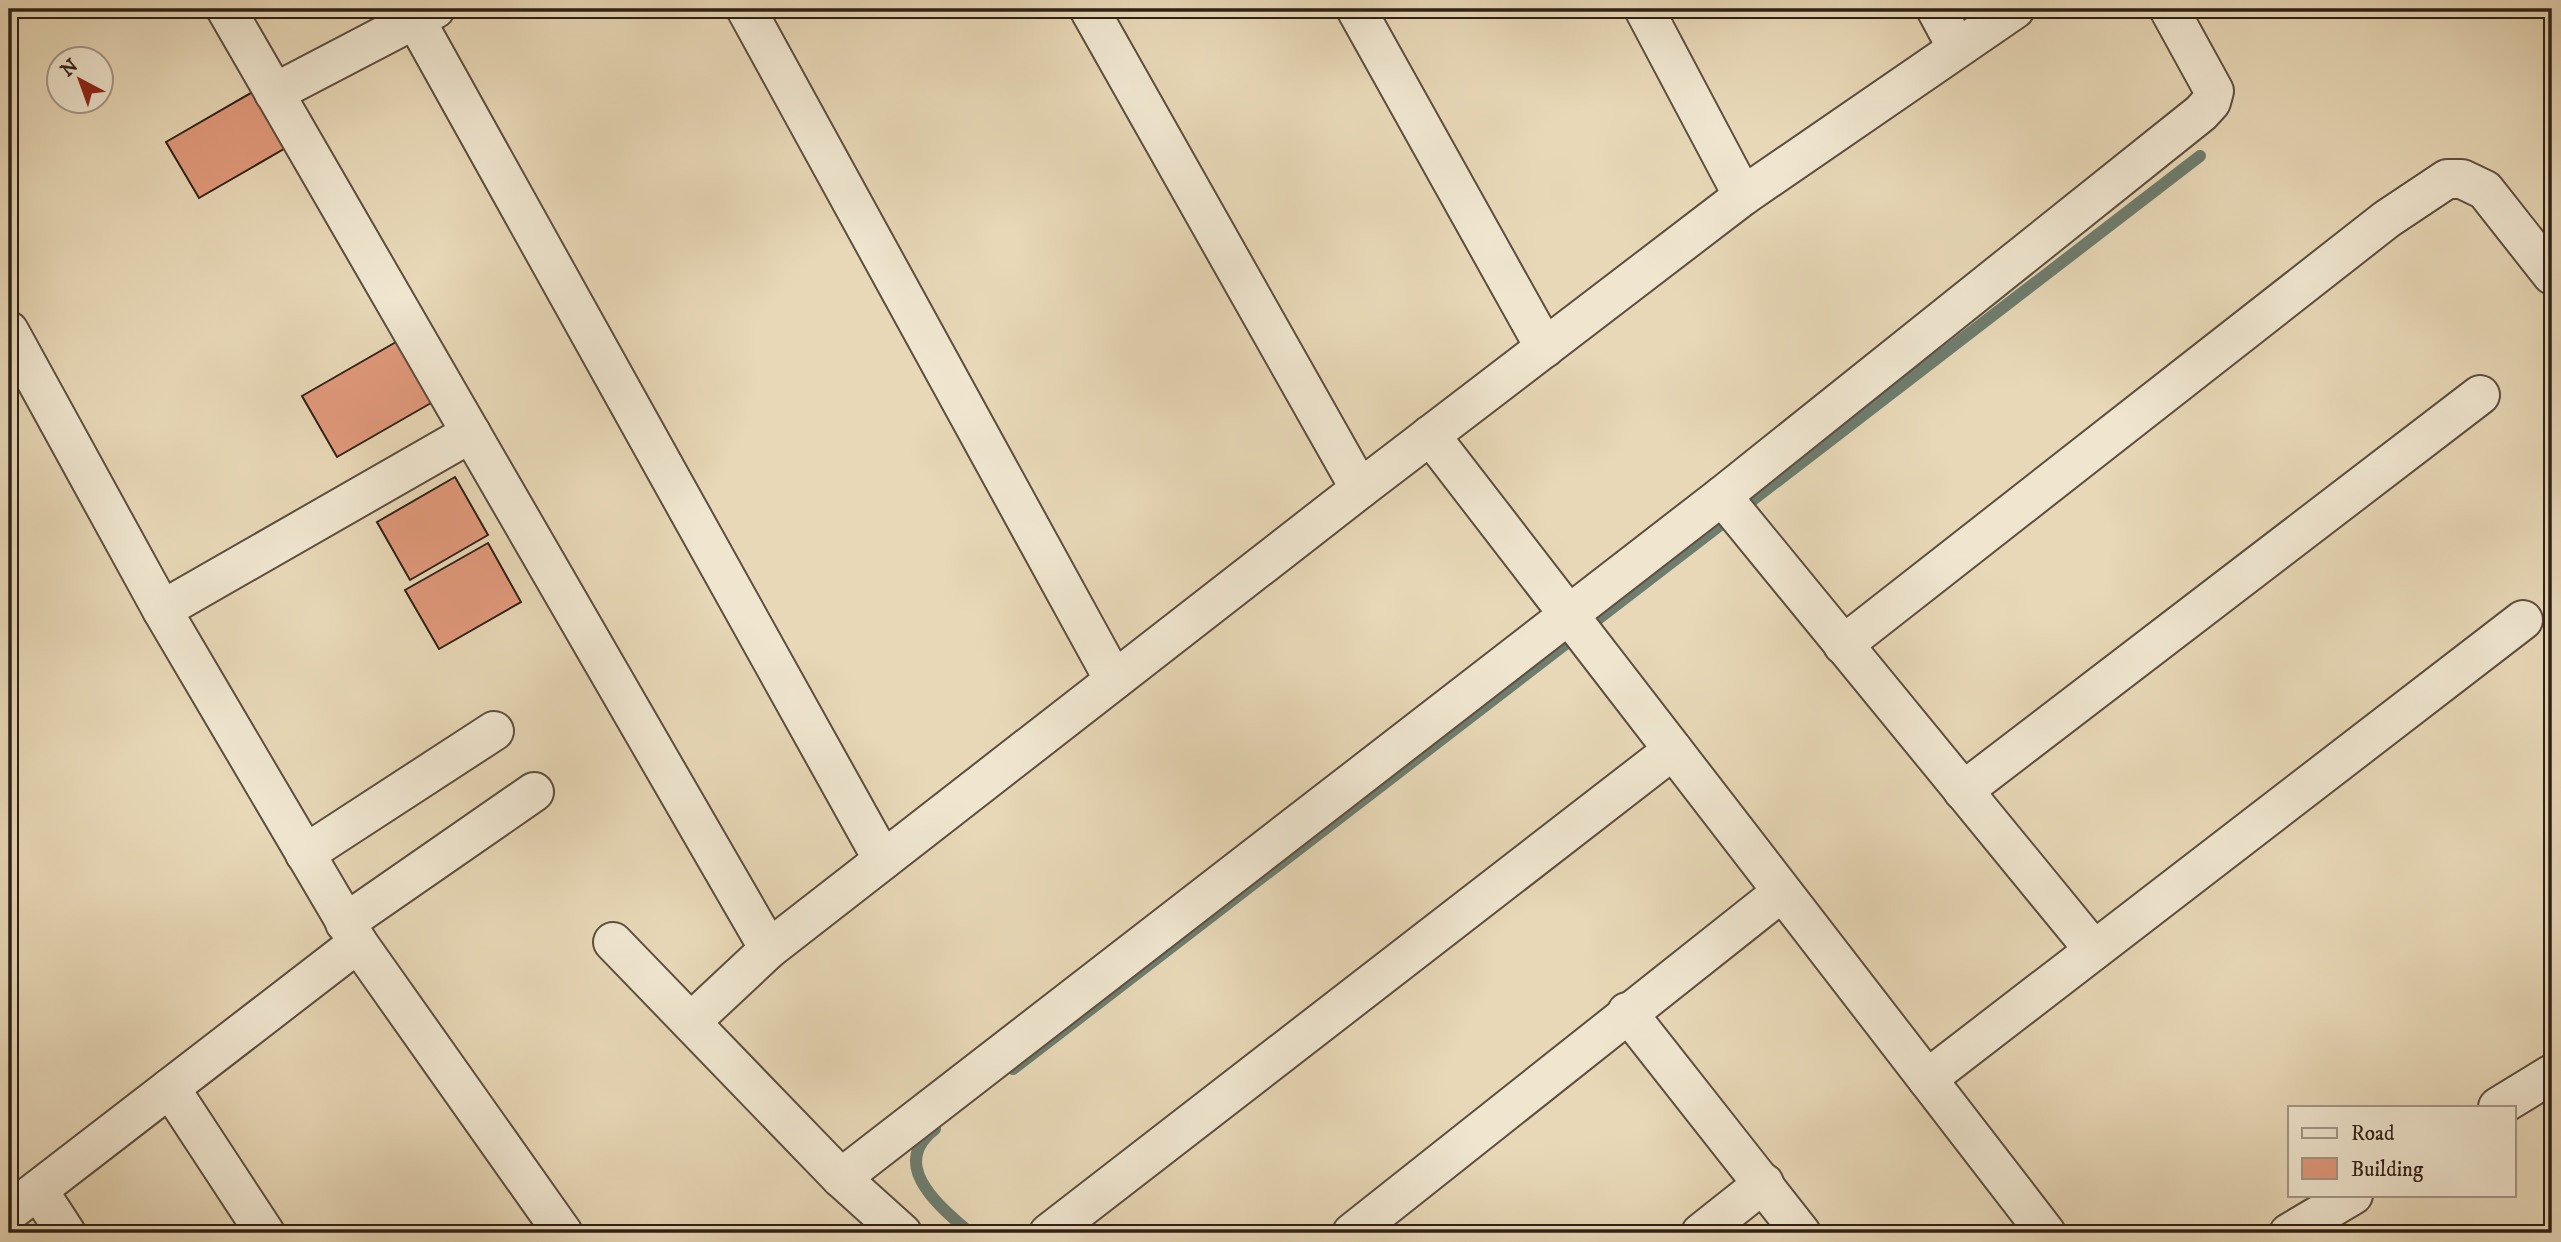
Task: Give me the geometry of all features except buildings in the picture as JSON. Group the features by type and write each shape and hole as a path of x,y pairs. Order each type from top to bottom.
{"street":[{"path":"226,9 769,949"},
{"path":"746,9 1114,680"},
{"path":"1089,9 1360,489"},
{"path":"1356,9 1545,348"},
{"path":"1644,9 1743,196"},
{"path":"1936,9 1957,48"},
{"path":"691,1022 769,949 1430,435 1743,196 2015,9"},
{"path":"841,1178 1568,613 1723,496 2201,113 2211,102 2214,91 2169,9"},
{"path":"274,93 425,14 883,860"},
{"path":"1843,645 2387,219 2447,179 2462,179 2485,190 2552,275"},
{"path":"9,331 162,610 351,933 563,1233"},
{"path":"1963,791 2480,395"},
{"path":"162,610 471,433"},
{"path":"1430,435 2046,1233"},
{"path":"1723,496 2094,950"},
{"path":"1927,1079 2522,621"},
{"path":"305,854 494,731"},
{"path":"1049,1233 1672,750"},
{"path":"66,1233 23,1201 170,1088 351,933 534,792"},
{"path":"1352,1233 1627,1012 1782,892"},
{"path":"613,942 841,1178 902,1233"},
{"path":"1627,1012 1801,1233"},
{"path":"2500,1106 2552,1074"},
{"path":"170,1088 265,1233"},
{"path":"1702,1233 1764,1183"},
{"path":"2290,1233 2351,1196"}],"waterway":[{"path":"1013,1069 2200,156"},
{"path":"935,1129 922,1143 916,1157 918,1172 934,1199 970,1233"}]}
